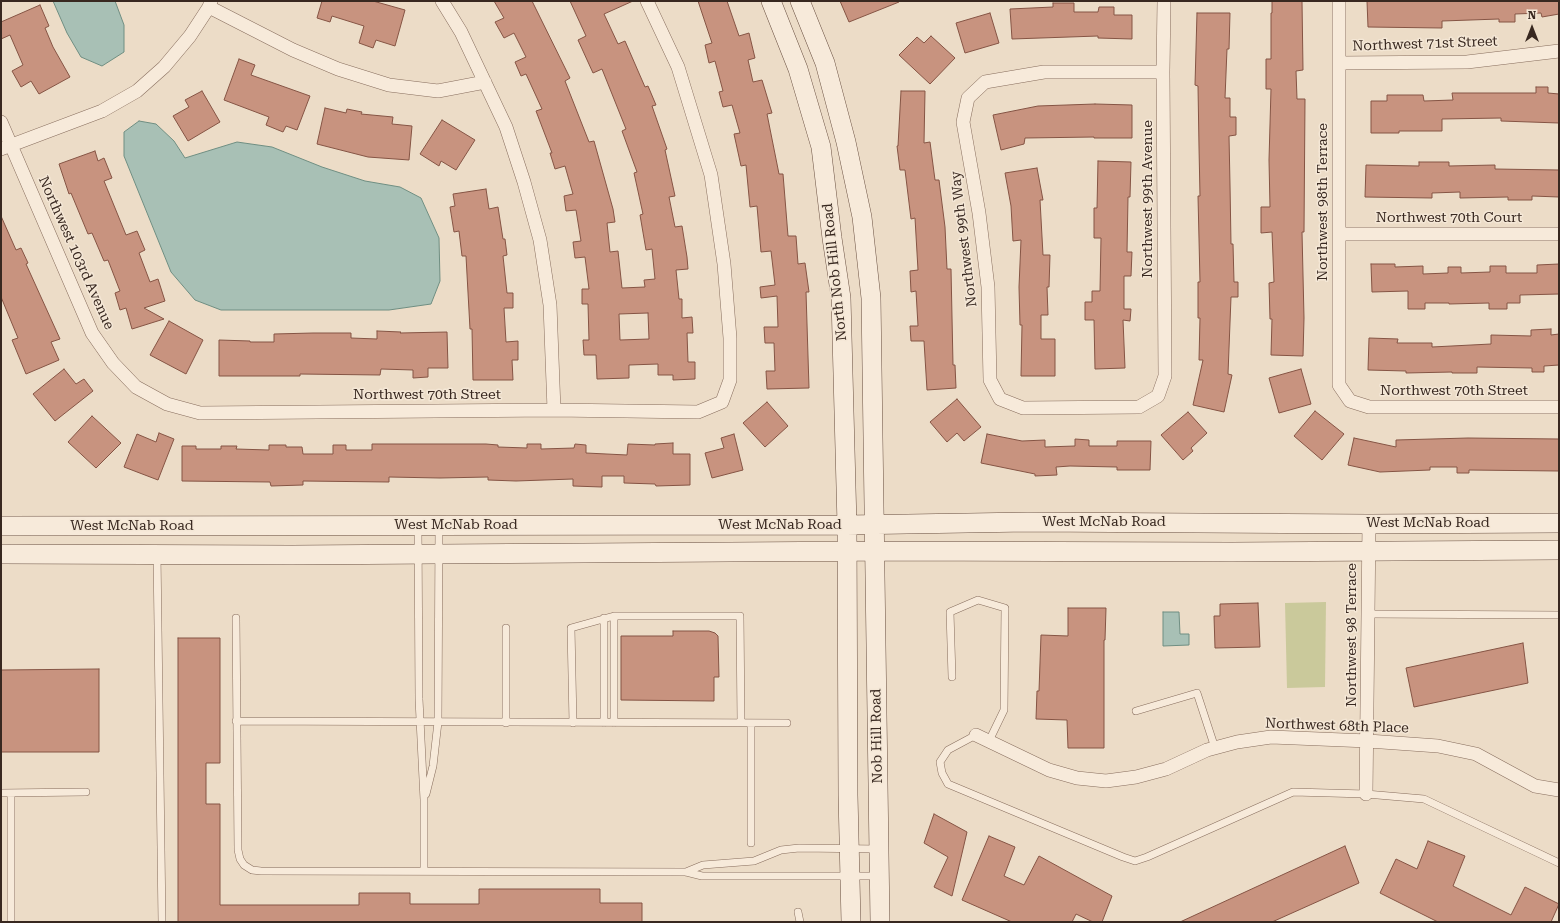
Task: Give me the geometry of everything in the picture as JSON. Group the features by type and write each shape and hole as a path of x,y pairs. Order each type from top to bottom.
{"main road":[{"name":"North Nob Hill Road","path":"771,1 798,69 821,147 841,298 847,551"},
{"name":"North Nob Hill Road","path":"800,1 824,63 846,142 862,217 871,298 875,551"},
{"name":"West McNab Road","path":"1,526 847,525 1028,522 1368,524 1559,522"},
{"name":"West McNab Road","path":"1,554 1559,550"},
{"name":"Nob Hill Road","path":"847,551 849,848 851,922"},
{"name":"Nob Hill Road","path":"875,551 880,922"}],"street":[{"path":"442,1 461,32 506,127 524,182 540,240 550,305 554,410"},
{"name":"Northwest 70th Street","path":"136,387 167,404 200,413 554,410 698,412 722,402 730,380 730,338 724,264 711,176 678,67 647,1"},
{"name":"Northwest 99th Avenue","path":"1000,399 1023,408 1139,407 1158,396 1166,376 1163,72 1164,1"},
{"name":"Northwest 98th Terrace","path":"1340,1 1340,385 1350,400"},
{"path":"1,122 6,147 102,111 137,91 164,67 190,36 210,4 293,50 338,69 389,85 438,91 485,82"},
{"name":"Northwest 71st Street","path":"1340,63 1467,62 1559,51"},
{"name":"Northwest 99th Way","path":"1000,399 990,380 988,287 979,213 963,122 968,98 985,82 1044,72 1163,72"},
{"name":"Northwest 103rd Avenue","path":"6,147 92,333 113,363 136,387"},
{"name":"Northwest 70th Court","path":"1340,234 1559,234"},
{"name":"Northwest 70th Street","path":"1350,400 1369,407 1559,407"},
{"name":"Northwest 98 Terrace","path":"1366,794 1368,741 1368,524"},
{"name":"Northwest 68th Place","path":"976,735 1049,770 1077,778 1106,781 1136,777 1166,769 1215,748 1237,742 1271,737 1368,741 1438,746 1476,754 1536,786 1559,790"}],"lane":[{"path":"418,526 420,722 424,800 424,871"},
{"path":"424,800 433,766 438,722 439,526"},
{"path":"157,554 162,922"},
{"path":"952,677 950,612 978,600 1005,608 1004,710 989,741"},
{"path":"1368,614 1559,615"},
{"path":"614,616 614,723"},
{"path":"573,723 571,628 614,616 740,616 741,723"},
{"path":"236,618 238,850 240,859 244,865 252,870 686,872 702,876 879,876"},
{"path":"604,618 604,723"},
{"path":"506,628 506,723"},
{"path":"1136,711 1198,693 1215,748"},
{"path":"236,721 787,724"},
{"path":"751,724 751,843"},
{"path":"976,735 948,750 940,762 942,774 948,784 1123,857 1135,860 1147,857 1293,792 1366,794 1424,799 1559,863"},
{"path":"1,793 86,792"},
{"path":"11,793 11,922"},
{"path":"686,872 703,865 754,861 781,850 849,848 879,849"},
{"path":"798,912 800,922"}],"green space":[{"path":"1326,602 1325,687 1287,688 1285,603"}],"shaded area":[{"path":"53,1 115,1 124,25 124,52 102,66 81,57 67,33"},
{"path":"139,121 156,124 174,141 185,158 237,142 272,147 322,167 365,181 400,187 421,198 439,238 440,281 431,304 389,310 221,310 195,300 171,272 124,156 124,132"},
{"path":"1163,612 1179,612 1180,634 1189,634 1189,645 1163,646"}],"building":[{"path":"322,1 373,1 405,10 395,46 376,40 373,48 359,43 364,26 332,16 330,22 317,18"},
{"path":"494,1 532,1 570,78 565,81 589,142 594,141 613,209 615,222 607,223 610,252 618,251 622,288 645,287 644,280 655,279 652,249 646,250 640,215 643,214 634,173 637,172 622,131 626,129 602,69 593,73 578,40 586,36 570,1 633,1 604,14 618,44 625,41 645,87 648,86 656,105 652,106 667,149 665,150 675,196 669,197 675,227 682,226 687,257 688,269 676,270 679,299 682,299 682,318 692,317 693,333 687,333 688,362 695,362 695,379 673,380 673,375 658,375 658,364 629,365 629,378 597,379 596,355 584,355 583,340 589,340 588,304 582,304 582,289 589,289 585,257 575,258 573,242 581,241 576,210 566,211 564,196 573,194 565,166 555,169 550,153 552,153 536,111 542,109 526,74 521,76 515,62 526,57 514,33 504,38 495,22 504,18","holes":["648,313 649,339 620,340 619,314"]},
{"path":"698,1 727,1 739,36 749,33 755,58 748,60 753,82 762,80 772,113 767,114 779,174 783,174 788,236 796,236 798,264 805,263 809,292 806,292 809,388 767,389 766,371 775,371 774,343 765,343 764,327 778,327 777,296 761,298 760,287 775,285 771,251 761,252 757,206 750,207 746,165 741,166 734,134 740,133 732,105 723,107 719,92 723,91 715,61 709,63 705,45 712,43"},
{"path":"840,1 899,1 899,2 849,22"},
{"path":"1272,1 1302,1 1303,70 1296,71 1297,99 1305,99 1304,232 1302,232 1304,318 1303,356 1271,355 1272,319 1270,319 1269,283 1274,282 1272,232 1261,233 1261,207 1270,207 1269,160 1271,89 1266,89 1266,59 1271,59"},
{"path":"1367,1 1559,1 1559,14 1542,17 1541,13 1515,14 1515,22 1499,22 1499,19 1442,21 1442,28 1368,27"},
{"path":"1053,3 1074,3 1074,12 1098,12 1099,7 1114,7 1114,15 1132,15 1132,39 1098,38 1098,36 1012,39 1010,9 1053,7"},
{"path":"40,5 49,26 45,28 53,47 70,77 39,94 31,81 21,87 12,71 23,65 10,35 1,39 1,22"},
{"path":"990,13 999,43 965,53 956,23"},
{"path":"1197,13 1230,13 1225,98 1230,98 1230,117 1236,117 1236,135 1229,136 1231,244 1233,244 1234,282 1238,282 1238,297 1231,297 1228,374 1232,375 1224,412 1193,405 1203,360 1199,360 1200,318 1198,318 1198,282 1200,282 1198,196 1200,196 1198,86 1195,85"},
{"path":"931,36 955,58 930,84 899,55 917,37 924,43"},
{"path":"239,59 255,65 251,75 310,96 297,130 286,126 283,132 266,125 269,117 224,100"},
{"path":"1536,87 1548,87 1548,93 1559,94 1559,123 1501,121 1501,118 1442,119 1442,131 1399,131 1399,133 1371,133 1371,101 1387,101 1387,95 1423,95 1424,101 1453,100 1452,93 1536,93"},
{"path":"202,91 220,122 188,141 173,116 189,107 185,100"},
{"path":"901,91 925,91 924,143 930,142 935,180 939,180 945,227 947,269 951,269 953,365 955,365 956,388 927,390 924,341 911,341 910,326 918,326 916,291 911,292 910,271 918,270 915,218 911,219 905,170 900,170 897,146"},
{"path":"1095,104 1132,105 1132,138 1025,138 1024,144 1001,150 993,115 1038,106"},
{"path":"325,108 346,113 347,109 362,112 361,114 393,117 392,124 412,126 409,160 368,157 317,144"},
{"path":"442,120 475,140 456,170 441,161 439,166 420,154"},
{"path":"95,151 98,161 104,158 112,178 104,181 126,235 137,231 145,250 139,253 150,282 158,279 165,301 144,308 164,319 132,329 126,308 120,310 115,293 120,291 108,260 104,261 92,233 88,234 71,193 69,194 59,164"},
{"path":"1098,161 1131,162 1130,197 1128,197 1127,252 1132,252 1131,276 1124,276 1124,309 1131,309 1130,321 1123,320 1125,368 1095,369 1094,320 1085,320 1085,302 1092,302 1092,291 1100,291 1101,238 1094,238 1094,208 1097,208"},
{"path":"1419,162 1449,162 1449,166 1495,165 1495,169 1559,170 1559,197 1532,196 1532,200 1508,200 1508,197 1460,198 1460,192 1432,193 1432,198 1365,197 1366,165 1419,166"},
{"path":"1037,168 1043,200 1040,200 1043,255 1050,255 1049,287 1047,287 1048,315 1041,315 1041,339 1055,339 1055,376 1021,376 1022,325 1020,325 1019,287 1021,240 1013,241 1011,206 1005,173"},
{"path":"486,189 489,209 498,207 507,255 503,256 507,293 513,293 513,308 504,308 506,342 518,341 518,360 512,360 513,380 473,380 472,329 470,329 466,256 462,256 459,231 454,232 450,207 455,206 453,194"},
{"path":"1,216 16,250 21,248 28,263 26,264 60,339 51,342 59,360 26,374 12,340 18,338 1,297"},
{"path":"1371,264 1395,264 1395,267 1423,266 1423,274 1448,273 1448,267 1461,267 1461,273 1490,272 1490,266 1506,266 1506,273 1537,273 1537,265 1559,264 1559,294 1520,295 1520,303 1507,303 1507,309 1489,309 1489,303 1425,303 1425,309 1408,309 1408,291 1372,292"},
{"path":"169,321 203,340 186,374 150,355"},
{"path":"1551,329 1551,335 1559,334 1559,365 1544,366 1544,372 1532,372 1532,368 1477,367 1477,373 1406,373 1406,371 1368,370 1369,338 1398,339 1397,343 1432,343 1432,347 1491,344 1491,335 1531,336 1531,330"},
{"path":"377,331 401,332 400,333 447,332 448,368 428,368 428,377 413,378 413,370 381,369 380,375 300,374 300,376 219,376 219,340 274,342 274,334 313,333 351,333 351,338 377,339"},
{"path":"64,369 76,384 84,379 93,391 55,421 33,394"},
{"path":"1301,369 1311,404 1279,413 1269,378"},
{"path":"957,399 981,427 964,441 957,433 947,442 930,422"},
{"path":"767,402 788,426 765,447 743,423"},
{"path":"1315,411 1344,434 1322,460 1294,436"},
{"path":"1188,412 1207,433 1191,448 1193,451 1183,460 1161,435"},
{"path":"92,416 121,443 96,468 68,442"},
{"path":"159,433 174,439 158,480 124,467 137,434 156,442"},
{"path":"734,434 743,470 712,478 705,453 724,448 721,438"},
{"path":"987,434 1022,441 1045,440 1045,447 1075,446 1075,439 1089,440 1089,446 1117,446 1117,441 1151,441 1150,470 1117,470 1117,467 1070,466 1056,467 1057,475 1035,476 1035,474 981,463"},
{"path":"1354,438 1396,447 1396,440 1468,438 1559,439 1559,471 1469,470 1469,473 1457,473 1457,467 1430,467 1430,470 1380,472 1348,465"},
{"path":"673,443 673,454 690,454 690,485 656,486 655,484 624,483 624,476 602,476 602,487 573,486 573,479 516,481 488,480 488,477 389,477 389,482 303,481 303,485 271,486 270,482 182,481 182,446 196,446 196,449 221,449 221,446 237,446 236,449 269,450 269,445 286,445 286,447 302,447 303,454 333,454 333,445 346,445 346,450 372,450 372,444 486,444 498,445 498,447 527,448 527,444 541,444 541,449 574,448 575,444 586,445 586,453 627,455 628,444 655,445"},
{"path":"1258,603 1260,647 1215,648 1214,616 1220,616 1220,604"},
{"path":"1068,608 1106,608 1104,640 1104,748 1068,748 1067,720 1036,719 1037,691 1039,691 1041,635 1068,636"},
{"path":"673,631 709,631 718,636 719,677 714,677 714,701 621,700 621,636 673,636"},
{"path":"178,638 220,638 220,763 206,763 206,804 220,804 220,905 359,905 359,893 410,893 410,904 479,904 479,889 600,889 600,903 642,903 642,922 178,922"},
{"path":"1523,643 1528,683 1414,707 1406,668"},
{"path":"99,669 99,752 1,752 1,670"},
{"path":"934,814 967,832 952,896 934,887 948,857 924,843"},
{"path":"989,836 1015,847 1004,876 1024,885 1039,856 1112,896 1102,922 1093,922 1076,914 1072,922 1012,922 962,900"},
{"path":"1428,841 1465,856 1453,886 1511,915 1525,887 1559,904 1551,922 1438,922 1380,893 1396,859 1417,869"},
{"path":"1345,846 1359,883 1272,922 1180,922"}]}
